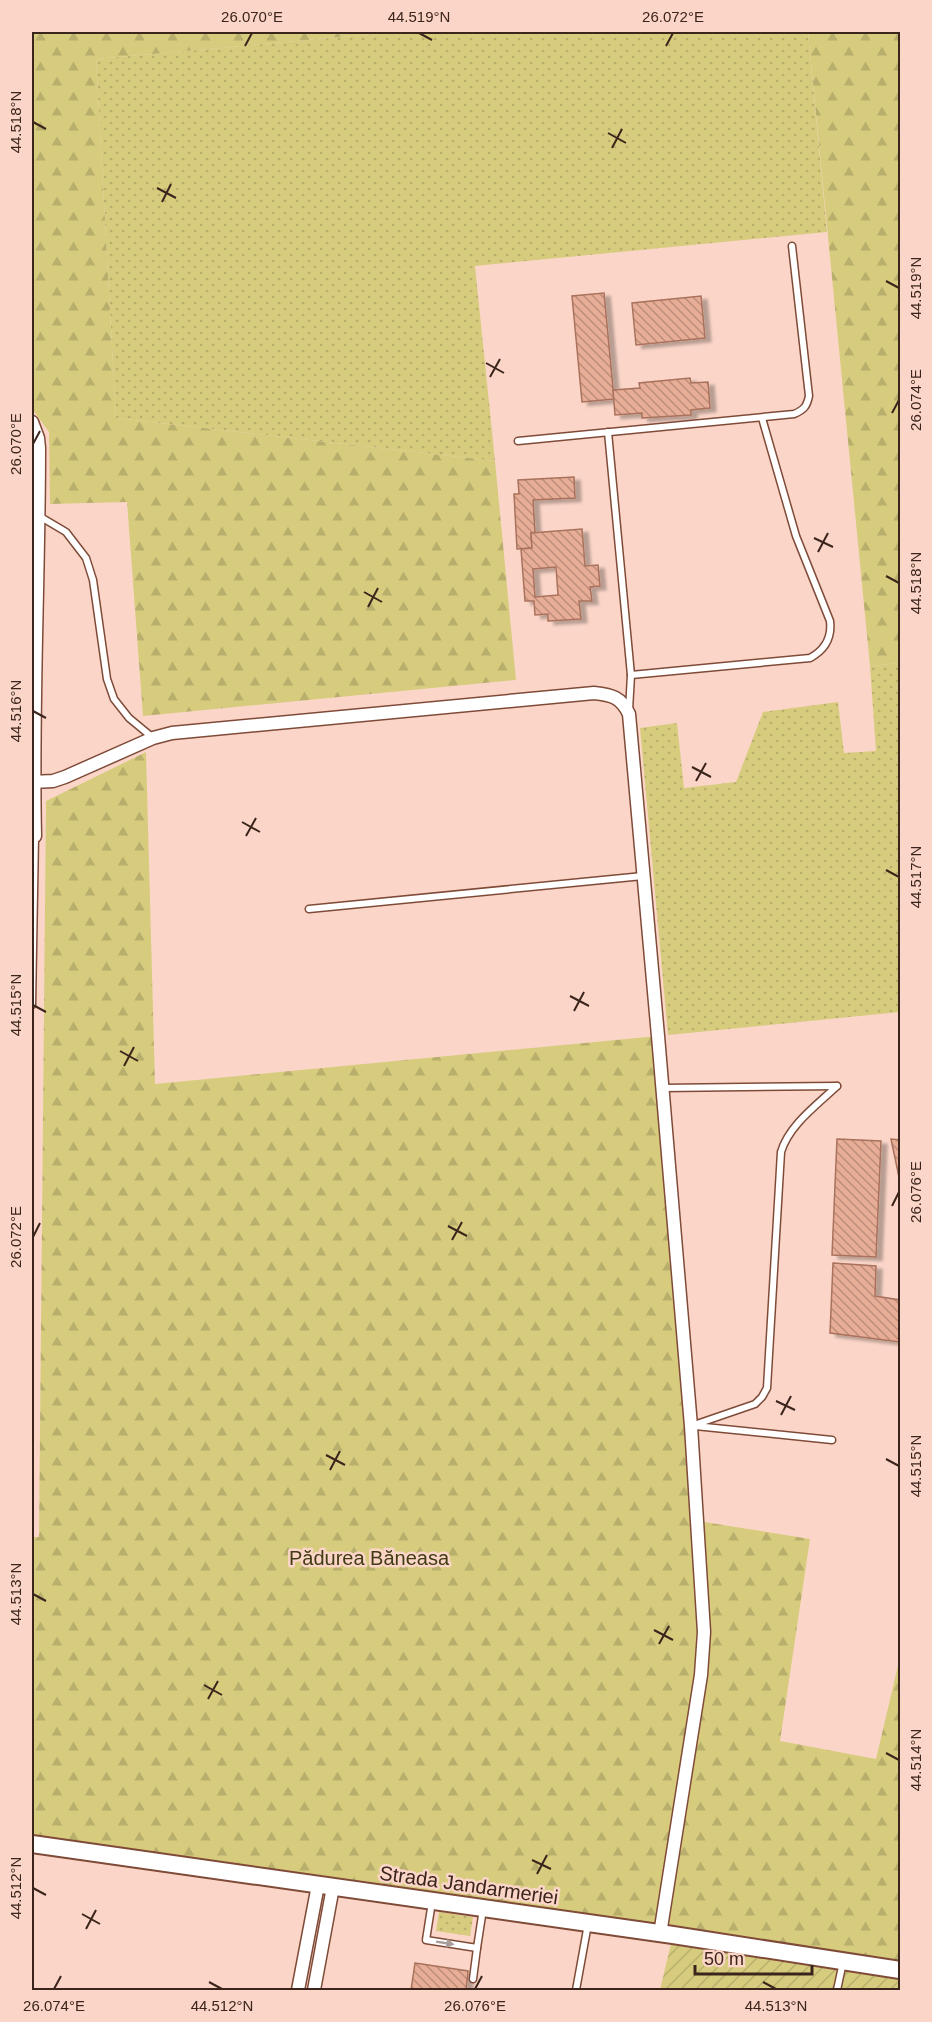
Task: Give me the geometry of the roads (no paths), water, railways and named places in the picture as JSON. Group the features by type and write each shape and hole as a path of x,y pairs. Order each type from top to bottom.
{"street":[{"path":"32,422 39,448 32,782 33,836"},
{"path":"32,782 65,777 153,738 172,733 594,693 614,697 623,703 629,714 691,1426 702,1599 703,1654 660,1934"},
{"name":"Strada Jandarmeriei","path":"32,1844 900,1970"},
{"path":"298,1990 326,1886"},
{"path":"314,1990 326,1886"}],"lane":[{"path":"518,441 762,418 795,414 803,410 809,396 792,246"},
{"path":"631,675 810,658 825,646 830,633 830,621 796,536 762,418"},
{"path":"609,432 631,675 629,714"},
{"path":"39,516 66,531 86,558 93,580 107,679 114,699 129,718 153,738"},
{"path":"32,1005 33,836"},
{"path":"309,909 644,876"},
{"path":"663,1089 837,1086 794,1128 785,1139 781,1152 767,1388 755,1404 691,1426"},
{"path":"691,1426 832,1440"},
{"path":"432,1901 426,1940 477,1948"},
{"path":"473,1979 483,1909"},
{"path":"576,1990 588,1923"},
{"path":"837,1990 843,1962"}],"park label":[{"name":"Pădurea Băneasa","path":"369,1558"}]}
